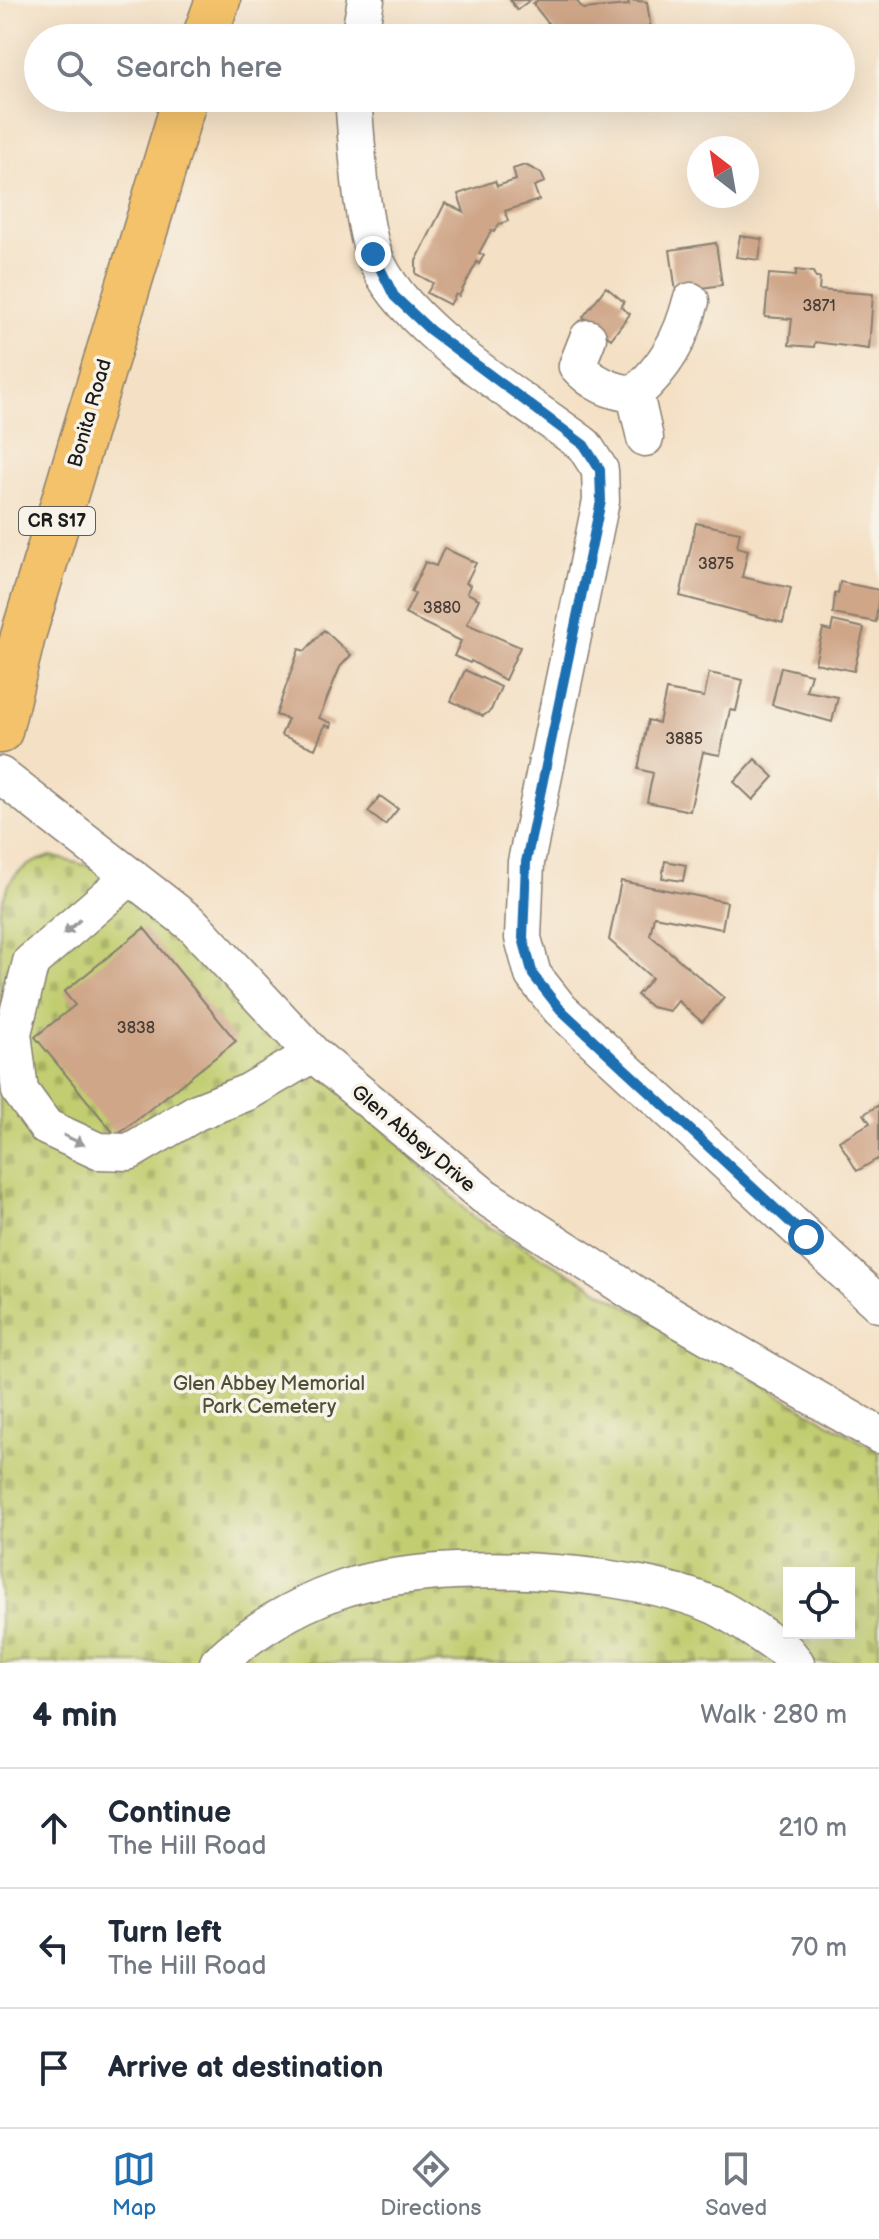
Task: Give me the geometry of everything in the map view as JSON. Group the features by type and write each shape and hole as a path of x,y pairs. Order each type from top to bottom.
{"main road":[{"path":"209,24 218,0"},
{"name":"Bonita Road","path":"0,731 23,636 181,112"}],"street":[{"path":"362,24 366,0"},
{"path":"355,112 373,254 394,296 430,330 584,445 600,470 601,501 526,862 523,938 533,975 560,1009 879,1304"},
{"path":"635,394 670,357 683,334 691,301"},
{"path":"588,338 577,366 586,377 614,392 635,394"},
{"path":"635,394 645,438"},
{"name":"Glen Abbey Drive","path":"0,775 193,925 313,1054 484,1196 629,1290 879,1435"},
{"path":"131,876 31,962 13,1033 20,1091 46,1127 98,1151 129,1152 197,1112 248,1092 313,1054"},
{"path":"218,1663 275,1620 338,1590 409,1574 482,1571 586,1577 663,1591 715,1606 787,1652 796,1663"}],"green space":[{"name":"Glen Abbey Memorial Park Cemetery","path":"51,856 91,867 147,896 474,1218 879,1452 879,1663 0,1663 0,914 10,883 30,864"}],"building":[{"path":"510,0 530,0 517,10"},
{"path":"538,0 576,0 583,9 629,5 628,0 647,2 650,24 549,24 533,4"},
{"path":"525,165 541,173 545,182 534,186 539,200 505,211 508,221 491,231 479,253 484,255 450,305 427,293 433,283 416,274 416,261 445,203 464,212 458,194 495,181 497,186 516,180 513,169"},
{"path":"740,236 762,239 759,260 736,257"},
{"path":"716,243 722,285 676,292 670,250"},
{"path":"796,270 813,272 816,278 820,278 819,290 873,294 869,349 815,342 814,347 789,345 792,319 765,317 769,274 796,276"},
{"path":"606,287 624,302 621,307 630,314 611,339 583,317"},
{"path":"696,523 740,532 737,547 748,550 742,577 791,588 783,623 680,596"},
{"path":"444,548 476,563 466,583 470,585 467,593 479,599 467,624 520,647 505,680 471,661 454,656 461,641 405,614 425,562 436,566"},
{"path":"840,582 879,590 876,622 833,614 835,593 838,594"},
{"path":"833,621 864,628 854,671 815,663 823,629 831,631"},
{"path":"324,630 351,655 340,667 319,718 332,723 331,727 325,725 315,749 281,735 288,719 276,715 299,649 305,651"},
{"path":"781,667 811,674 806,691 838,697 832,722 772,705"},
{"path":"465,670 501,687 491,710 483,716 451,701"},
{"path":"709,673 743,680 736,711 730,710 720,755 703,752 690,811 647,802 653,773 638,769 648,720 659,723 666,690 704,697"},
{"path":"755,759 774,777 753,800 734,782"},
{"path":"380,796 398,809 385,825 368,812"},
{"path":"665,861 686,865 683,881 662,878"},
{"path":"621,881 727,902 722,929 654,916 650,935 724,998 702,1022 678,1001 670,1011 651,1007 637,995 652,978 609,940"},
{"path":"144,928 236,1041 116,1136 35,1037 75,1005 64,992"},
{"path":"879,1105 879,1158 857,1171 839,1141 870,1123 864,1114"}],"route":[{"path":"373,254 394,296 430,330 584,445 600,470 601,501 526,862 523,938 533,975 560,1009 806,1237"}]}
